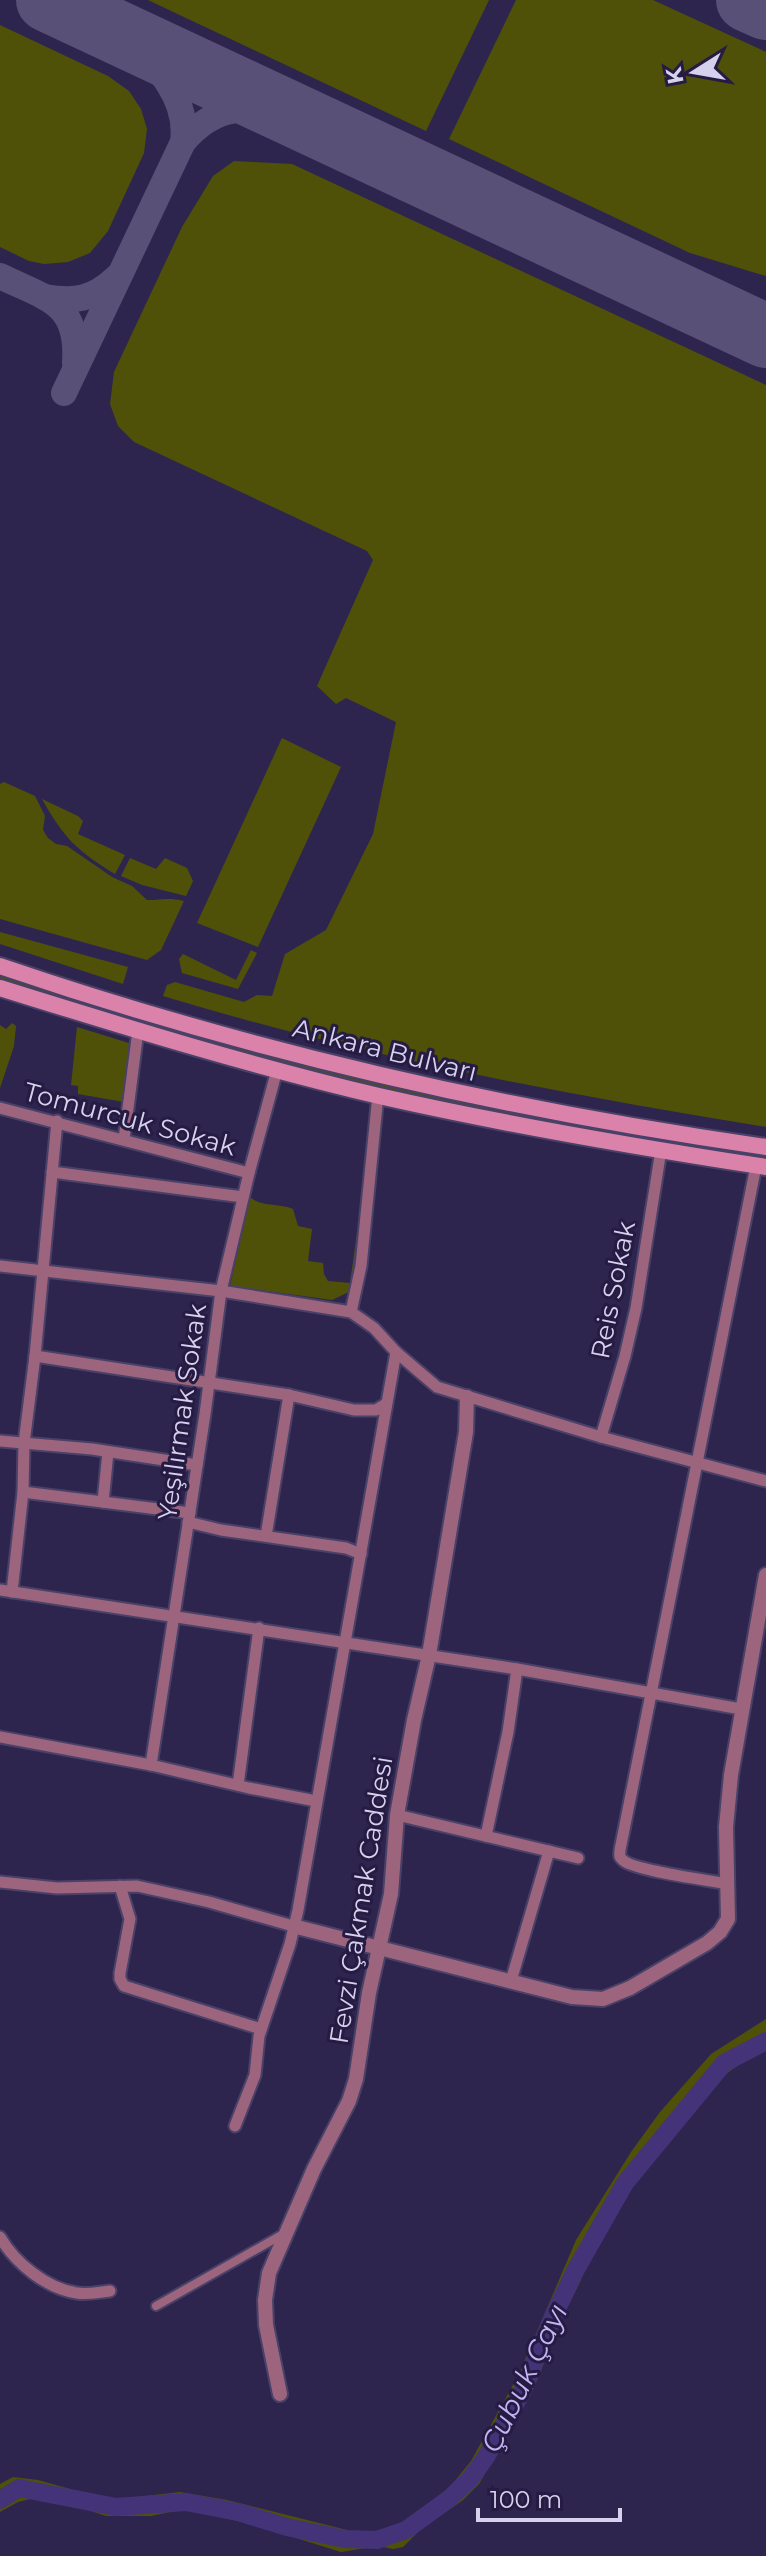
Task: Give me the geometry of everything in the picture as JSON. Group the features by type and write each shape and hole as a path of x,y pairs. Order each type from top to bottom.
{"main road":[{"name":"Ankara Bulvarı","path":"0,966 132,1008 448,1091 587,1119 766,1147"},
{"name":"Ankara Bulvarı","path":"0,988 138,1031 378,1095 529,1128 761,1166"}],"street":[{"path":"124,1139 138,1031"},
{"name":"Yeşilırmak Sokak","path":"151,1765 221,1291 277,1070"},
{"path":"351,1312 361,1266 378,1095"},
{"name":"Tomurcuk Sokak","path":"0,1108 249,1173"},
{"path":"57,1121 24,1443 23,1492 6,1591 345,1641 741,1709"},
{"name":"Reis Sokak","path":"601,1437 636,1308 661,1150"},
{"path":"728,1884 643,1868 620,1856 761,1166"},
{"path":"52,1172 243,1197"},
{"path":"0,1266 221,1291 351,1312 374,1328 396,1352 437,1387 601,1437 766,1481"},
{"path":"235,2126 255,2075 261,2029 290,1944 396,1352"},
{"path":"35,1356 289,1395 354,1410 376,1410 386,1404"},
{"path":"266,1536 289,1395"},
{"name":"Fevzi Çakmak Caddesi","path":"280,2394 268,2337 265,2300 273,2261 314,2169 349,2101 356,2079 369,1993 391,1894 397,1815 429,1655 466,1432 467,1397"},
{"path":"0,1441 47,1444 197,1465"},
{"path":"103,1502 108,1452"},
{"path":"23,1492 103,1502 266,1536 346,1548 361,1554"},
{"path":"0,1882 57,1888 137,1886 582,1998 612,1997 707,1943 720,1932 728,1919 727,1812 741,1709 766,1575"},
{"path":"238,1785 259,1628"},
{"path":"486,1836 508,1732 517,1669"},
{"path":"0,1737 151,1765 316,1801"},
{"path":"397,1815 578,1858"},
{"path":"511,1981 549,1851"},
{"path":"120,1886 130,1919 120,1973 124,1986 261,2029"},
{"path":"156,2306 285,2233"},
{"path":"0,2237 24,2266 58,2287 76,2293 110,2291"}],"shaded area":[{"path":"148,0 489,0 426,131"},
{"path":"516,0 653,0 766,52 766,276 690,253 449,139"},
{"path":"0,25 108,76 129,91 141,109 147,129 144,153 108,231 90,253 68,262 44,264 29,261 0,247"},
{"path":"234,161 292,164 766,385 766,1127 462,1072 237,1018 163,996 167,985 175,982 244,1002 257,995 272,996 285,954 326,930 373,834 396,722 346,698 336,704 317,686 373,560 367,551 134,442 118,426 110,404 114,372 182,227 213,176"},
{"path":"282,738 341,767 258,947 197,923"},
{"path":"4,782 35,796 45,816 43,830 56,844 67,846 112,877 132,886 147,900 184,901 161,950 147,960 0,919 0,784"},
{"path":"42,799 78,816 83,821 78,834 125,855 115,874 72,842"},
{"path":"130,858 156,869 165,858 187,868 193,881 186,896 142,885 121,876"},
{"path":"0,932 128,967 123,984 0,944"},
{"path":"251,950 257,953 238,989 182,973 179,959 183,954 236,980"},
{"path":"0,974 225,1042 361,1079 563,1122 766,1155 766,1159 567,1127 402,1092 133,1021 0,979"},
{"path":"12,1023 16,1026 14,1046 0,1088 0,1025 6,1029"},
{"path":"77,1027 129,1043 124,1102 78,1094 78,1086 71,1085"},
{"path":"250,1197 293,1209 298,1226 312,1229 308,1261 323,1263 328,1281 350,1283 357,1233 361,1233 351,1291 332,1300 230,1286"},
{"path":"766,2019 766,2045 719,2079 620,2201 599,2236 530,2395 479,2484 462,2501 423,2527 403,2547 378,2546 341,2552 251,2524 184,2509 151,2516 106,2516 30,2499 0,2512 0,2484 13,2477 38,2480 110,2500 180,2492 227,2500 359,2533 395,2530 450,2487 471,2461 519,2374 576,2240 660,2112 711,2054"}],"waterway":[{"name":"Çubuk Çayı","path":"0,2500 19,2488 116,2507 186,2502 345,2539 377,2540 406,2530 450,2498 470,2479 486,2457 523,2390 575,2271 625,2183 724,2063 766,2041"}],"taxiway":[{"path":"127,37 159,71 176,97 184,126 183,142 209,119 235,110 297,117"},
{"path":"64,393 183,142"},
{"path":"0,276 57,305 72,327 75,363"},
{"path":"44,297 83,298 100,291 117,277"},
{"path":"688,299 766,314"}],"runway":[{"path":"48,0 766,336"},
{"path":"748,0 766,8"}]}
